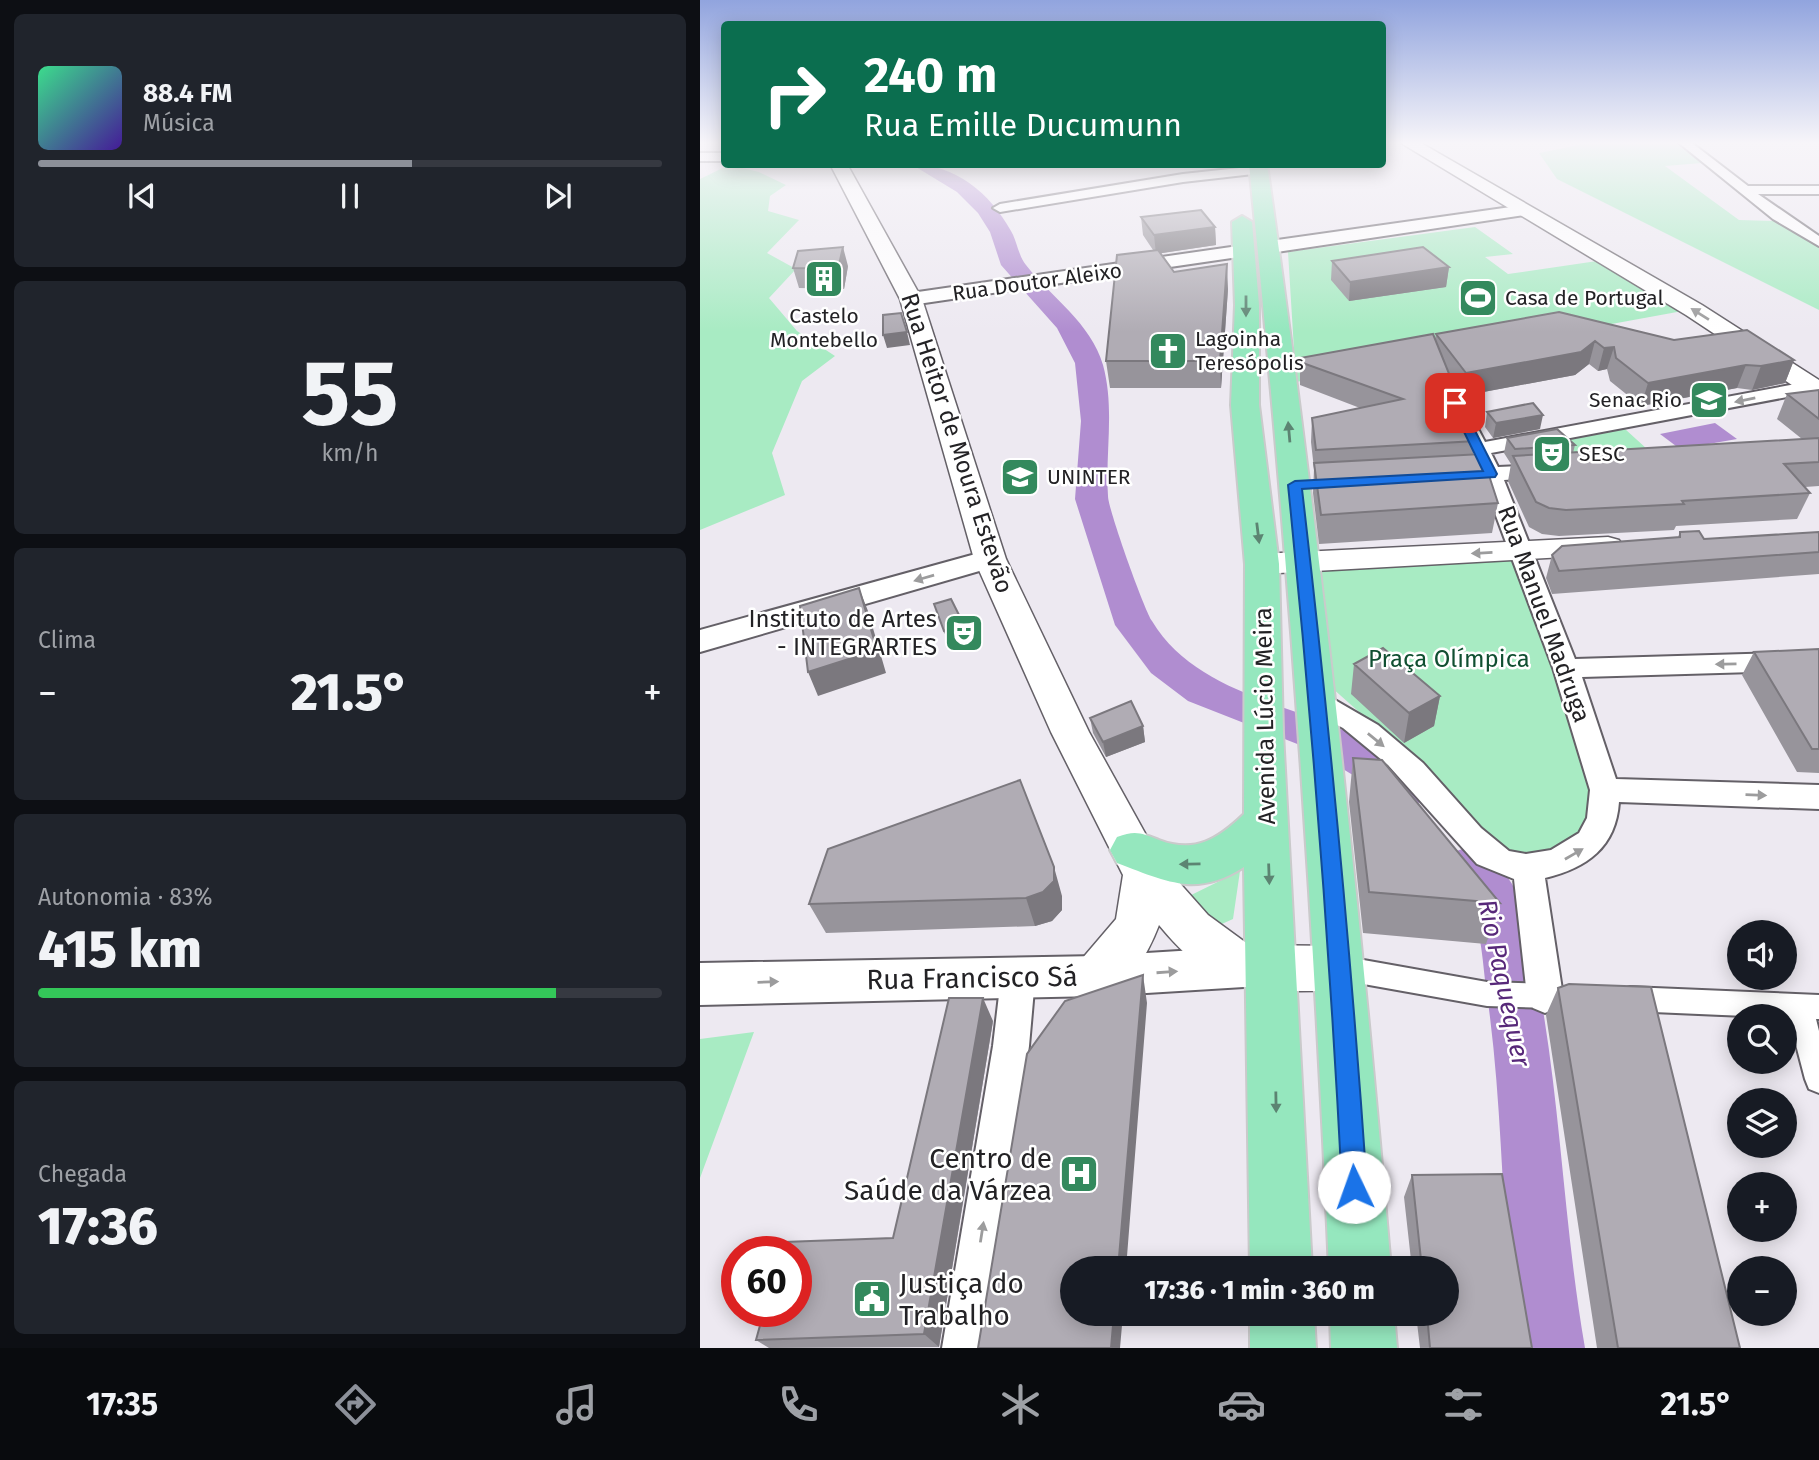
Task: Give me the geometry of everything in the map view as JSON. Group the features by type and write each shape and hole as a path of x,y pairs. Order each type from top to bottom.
{"main road":[{"name":"Rua Heitor de Moura Estevão","path":"862,206 894,261 911,299 990,559 1070,732 1139,862"},
{"name":"Avenida Lúcio Meira","path":"1252,206 1257,249 1308,485 1304,562 1341,968 1359,1256"},
{"path":"1518,206 1694,310 1816,389"},
{"name":"Avenida Lúcio Meira","path":"1257,249 1245,405 1262,564 1267,820 1259,968 1280,1256"},
{"path":"1262,564 1643,545"},
{"path":"1139,862 1180,865 1208,863 1242,843 1267,820"},
{"path":"1139,862 1208,945 1259,968"},
{"path":"1098,976 1128,944 1139,923 1145,905 1139,862"},
{"name":"Rua Francisco Sá","path":"1259,968 1341,968"},
{"path":"1282,1326 1283,1348"},
{"path":"1363,1326 1364,1348"}],"street":[{"path":"1000,208 1013,206"},
{"path":"1766,206 1819,243"},
{"name":"Rua Doutor Aleixo","path":"911,299 1525,210"},
{"path":"1480,449 1816,389"},
{"name":"Rua Manuel Madruga","path":"1455,403 1480,449 1521,551 1566,668 1605,790"},
{"path":"1439,477 1559,470"},
{"path":"700,641 990,559"},
{"path":"1566,668 1819,662"},
{"path":"1320,730 1357,724 1395,755 1496,859 1507,865 1528,868 1559,862 1583,850 1598,833 1605,811 1605,790 1819,797"},
{"path":"1528,868 1550,996"},
{"name":"Rua Francisco Sá","path":"700,984 1098,976 1259,968"},
{"name":"Rua Francisco Sá","path":"1341,968 1487,994 1550,996"},
{"path":"964,1348 1011,1046 1018,978"},
{"path":"1598,998 1809,1006 1819,1079"}],"green space":[{"path":"700,206 769,206 768,211 799,220 767,253 796,269 769,298 797,331 835,356 802,381 772,453 785,495 700,530"},
{"path":"1611,206 1720,206 1739,220 1774,221 1819,246 1819,310"},
{"name":"Casa de Portugal","path":"1475,227 1513,254 1485,257 1508,274 1604,260 1688,310 1296,382 1288,252"},
{"path":"1625,429 1647,449 1574,463 1552,443"},
{"name":"Praça Olímpica","path":"1511,557 1558,665 1600,814 1559,858 1489,851 1386,736 1331,687 1312,566"},
{"path":"1240,871 1233,919 1215,927 1183,899"},
{"path":"754,1032 700,1178 700,1039"}],"shaded area":[{"path":"1715,423 1737,439 1680,449 1660,434"}],"building":[{"path":"1201,210 1215,227 1154,235 1141,217"},
{"path":"843,247 838,269 793,268 798,251"},
{"path":"1423,247 1449,267 1350,282 1332,261"},
{"path":"1158,250 1174,272 1227,264 1220,361 1106,361 1117,255"},
{"path":"1559,312 1674,340 1747,330 1794,360 1761,366 1746,365 1648,383 1616,358 1614,347 1604,348 1595,341 1581,352 1466,373 1436,334"},
{"path":"901,313 907,332 883,335 883,315"},
{"path":"1433,334 1450,376 1447,380 1476,441 1316,450 1312,418 1403,399 1300,362 1300,358"},
{"path":"1819,390 1819,419 1787,394"},
{"path":"1533,403 1543,415 1496,423 1487,412"},
{"path":"1557,429 1575,445 1515,449 1507,438"},
{"path":"1819,438 1819,462 1784,464 1810,493 1682,501 1684,504 1566,510 1549,508 1536,502 1513,456"},
{"path":"1482,454 1498,503 1321,515 1314,463"},
{"path":"1699,531 1704,539 1819,532 1819,552 1559,571 1552,555 1562,546 1680,537 1680,532"},
{"path":"859,588 877,650 808,672 800,606"},
{"path":"951,599 964,625 944,631 934,604"},
{"path":"1383,648 1440,696 1409,713 1354,664"},
{"path":"1819,649 1819,749 1812,749 1754,652"},
{"path":"1131,701 1143,726 1103,742 1090,718"},
{"path":"1353,758 1382,760 1500,903 1369,892"},
{"path":"1020,780 1054,867 1054,881 1043,892 1026,898 809,904 828,849"},
{"name":"Centro de Saúde da Várzea","path":"1143,975 1119,1256 1060,1256 1060,1326 1113,1326 1111,1348 978,1348 1027,1054 1065,1001"},
{"path":"1569,984 1651,987 1727,1295 1727,1326 1735,1326 1740,1348 1618,1348 1558,988"},
{"path":"949,998 983,998 924,1334 756,1340 760,1327 812,1327 812,1241 893,1238"},
{"path":"1502,1174 1532,1348 1430,1348 1428,1326 1459,1326 1459,1256 1421,1256 1412,1175"}],"waterway":[{"name":"Rio Paquequer","path":"983,206 1001,232 1013,265 1068,325 1089,363 1096,421 1091,499 1134,625 1165,663 1202,691 1325,738 1377,768 1402,791"},
{"name":"Rio Paquequer","path":"1468,868 1493,897 1506,948 1521,1041 1539,1270 1551,1348"}],"place":[{"name":"Castelo Montebello","path":"824,279"},
{"name":"Casa de Portugal","path":"1478,298"},
{"name":"Lagoinha Teresópolis","path":"1168,351"},
{"name":"Senac Rio","path":"1709,400"},
{"name":"SESC","path":"1552,454"},
{"name":"UNINTER","path":"1020,477"},
{"name":"Instituto de Artes - INTEGRARTES","path":"964,633"},
{"name":"Centro de Saúde da Várzea","path":"1079,1174"},
{"name":"Justiça do Trabalho","path":"872,1299"}],"route":[{"path":"1354,1187 1341,968 1318,704 1295,485 1491,474 1455,403"}]}
